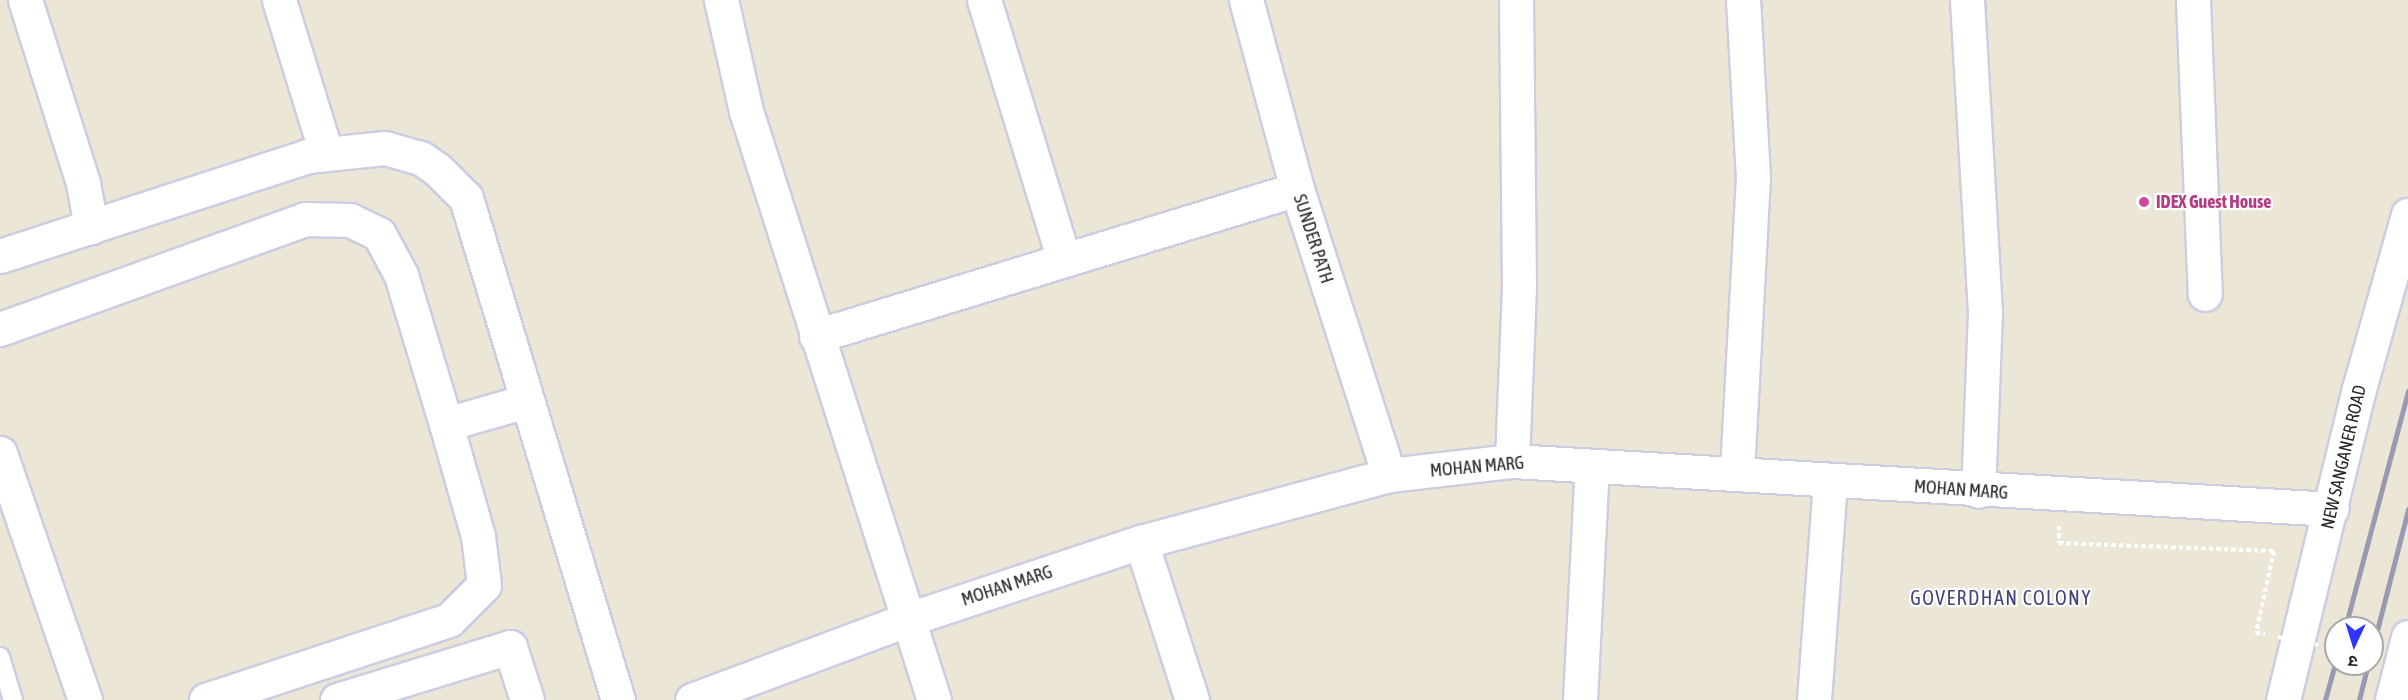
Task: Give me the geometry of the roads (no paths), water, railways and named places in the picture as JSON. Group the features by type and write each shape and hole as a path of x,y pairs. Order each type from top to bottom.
{"street":[{"path":"25,0 83,183 91,226"},
{"path":"279,0 326,153"},
{"path":"721,0 746,111 934,700"},
{"path":"984,0 1063,256"},
{"name":"SUNDER PATH","path":"1246,0 1297,189 1389,475"},
{"path":"1512,461 1519,285 1516,0"},
{"path":"1737,472 1753,178 1743,0"},
{"path":"1967,0 1985,312 1978,491"},
{"path":"2193,0 2205,294"},
{"path":"0,256 326,153 385,148 421,158 466,198 618,700"},
{"path":"816,336 1063,256 1297,189"},
{"name":"NEW SANGANER ROAD","path":"2283,700 2332,509 2359,388 2408,215"},
{"path":"0,329 305,219 350,220 379,234 401,275 446,424 478,536 483,585 449,621 206,700"},
{"path":"446,424 527,401"},
{"path":"0,453 85,700"},
{"name":"MOHAN MARG","path":"692,700 909,619 1141,542 1389,475 1512,461 1737,472 1830,481 2061,496 2332,509"},
{"path":"1580,700 1592,466"},
{"path":"1814,700 1830,481"},
{"path":"1141,542 1192,700"},
{"path":"2392,700 2408,637"},
{"path":"337,700 510,647 527,700"}],"lane":[{"path":"0,657 13,700"}],"railway":[{"path":"2348,616 2408,391"},
{"path":"2381,616 2408,510"},
{"path":"2325,700 2332,676"},
{"path":"2359,700 2365,676"}],"place":[{"name":"IDEX Guest House","path":"2144,202"}],"district":[{"name":"GOVERDHAN COLONY","path":"2001,597"}]}
